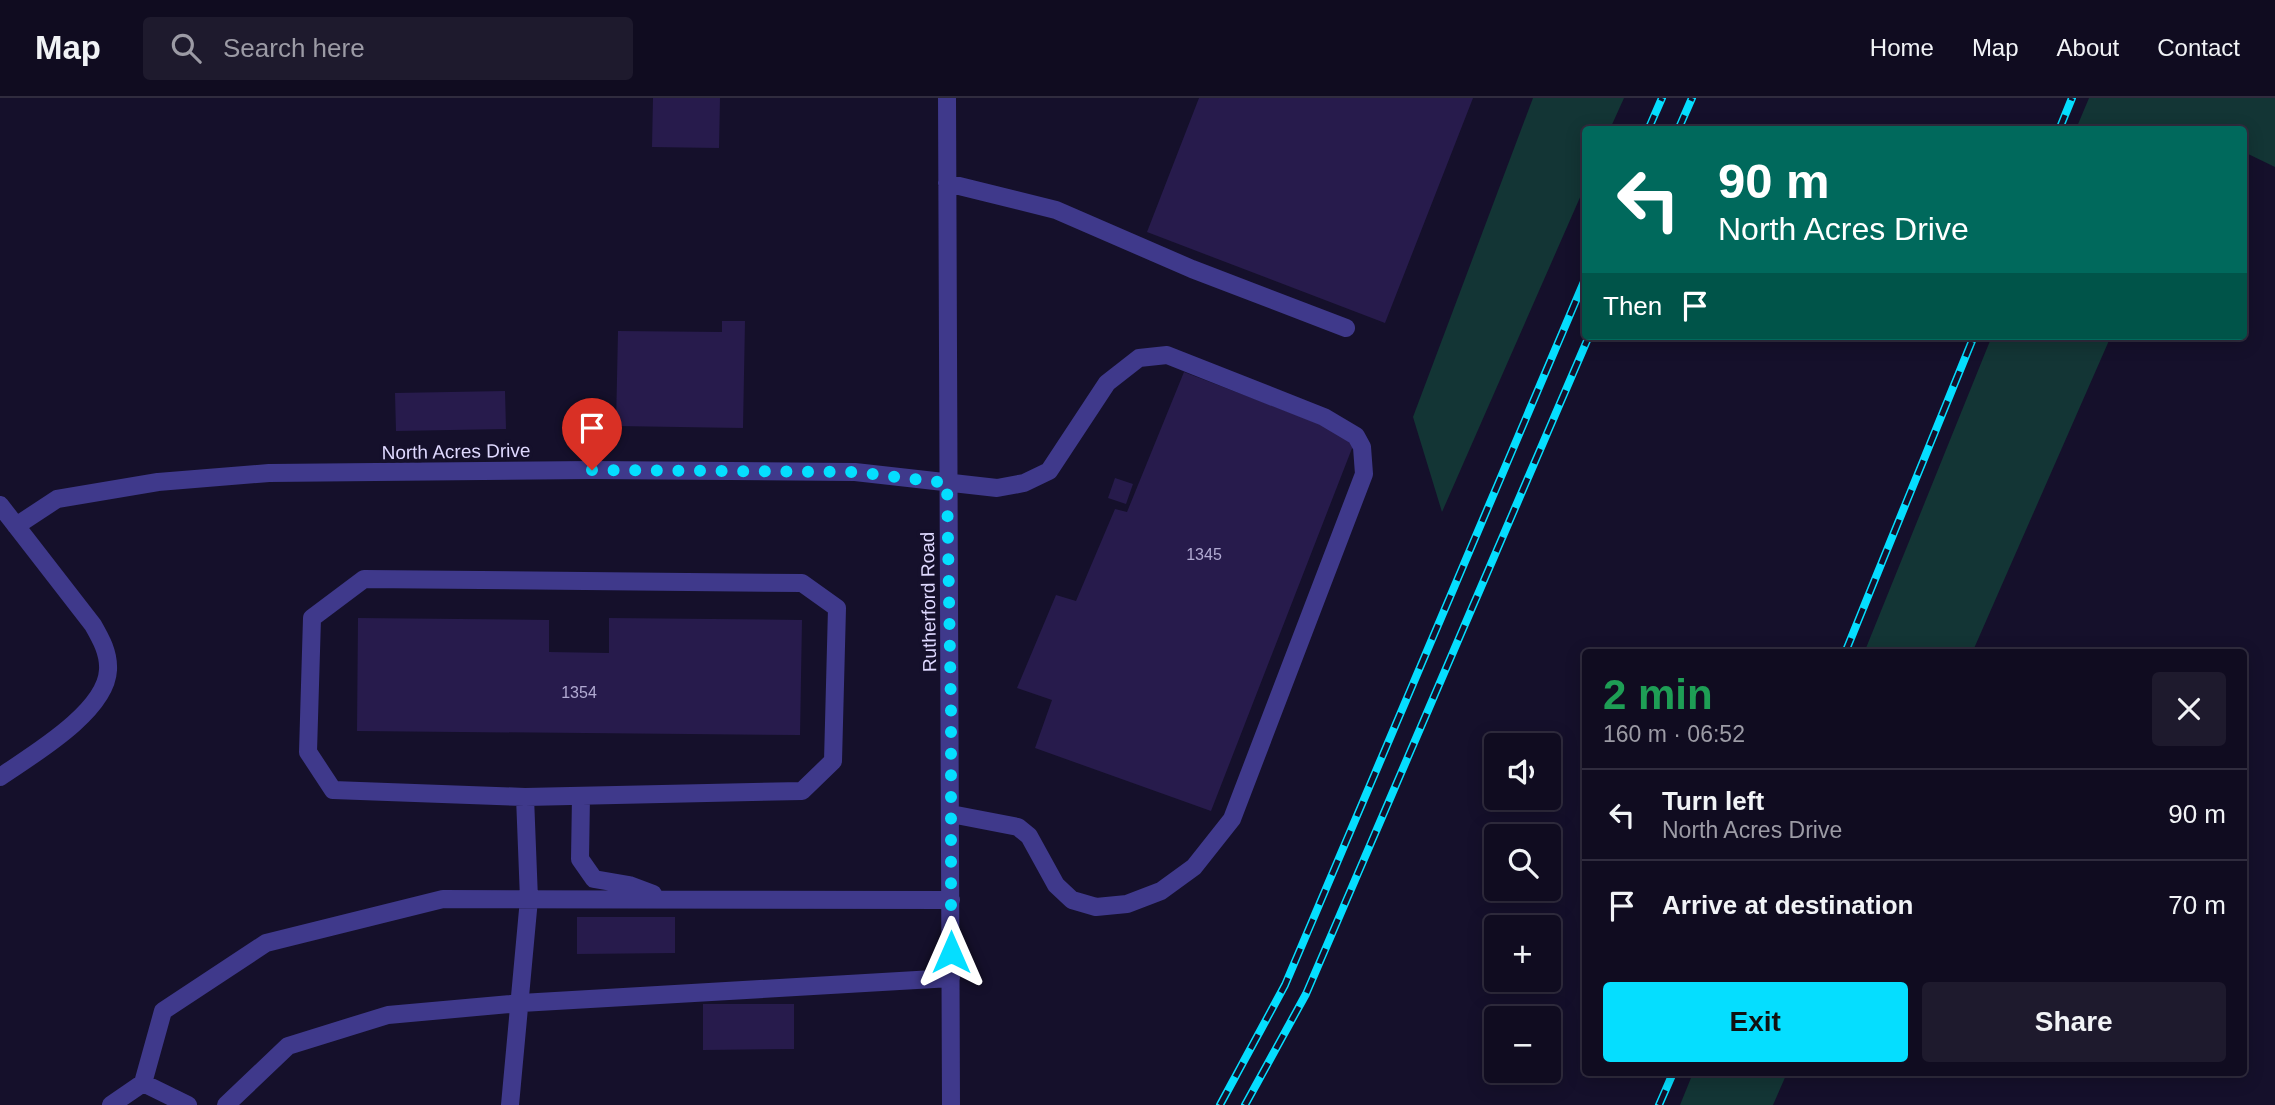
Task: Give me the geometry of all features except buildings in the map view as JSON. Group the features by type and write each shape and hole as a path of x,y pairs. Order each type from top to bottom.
{"street":[{"name":"Rutherford Road","path":"947,98 951,1105"},
{"path":"947,183 1056,210 1192,269 1346,328"},
{"name":"North Acres Drive","path":"16,526 57,499 158,482 269,473 592,470 855,472 997,488 1024,482 1049,471 1107,383 1139,358 1167,355 1324,417 1356,436 1362,447 1364,474 1232,819 1194,867 1161,891 1128,904 1096,907 1072,900 1056,885 1029,836 1017,827 951,814"},
{"path":"0,505 93,625 102,639 108,658 105,687 99,698 78,719 0,777"},
{"path":"364,579 802,583 837,608 833,761 802,791 581,796 524,797 333,790 307,752 312,618 364,579"},
{"path":"581,796 580,859 594,878 629,885 666,899"},
{"path":"510,1105 529,899 524,797"},
{"path":"111,1105 143,1083 163,1011 266,943 443,899 951,900"},
{"path":"226,1105 288,1046 388,1015 521,1003 951,978"},
{"path":"143,1083 188,1105"}],"green space":[{"path":"1533,98 1624,98 1611,126 1582,126 1582,193 1442,512 1413,417"},
{"path":"2089,98 2275,98 2275,167 2247,153 2247,126 2077,126"},
{"path":"1990,340 2109,340 1974,649 1866,649"},
{"path":"1692,1076 1786,1076 1773,1105 1680,1105"}],"railway":[{"path":"1650,126 1662,98"},
{"path":"1680,126 1692,98"},
{"path":"2061,126 2072,98"},
{"path":"1220,1105 1285,985 1582,286"},
{"path":"1245,1105 1306,994 1587,340"},
{"path":"1847,649 1972,340"},
{"path":"1659,1105 1672,1076"}],"route":[{"path":"592,470 855,472 947,483 951,952"}]}
